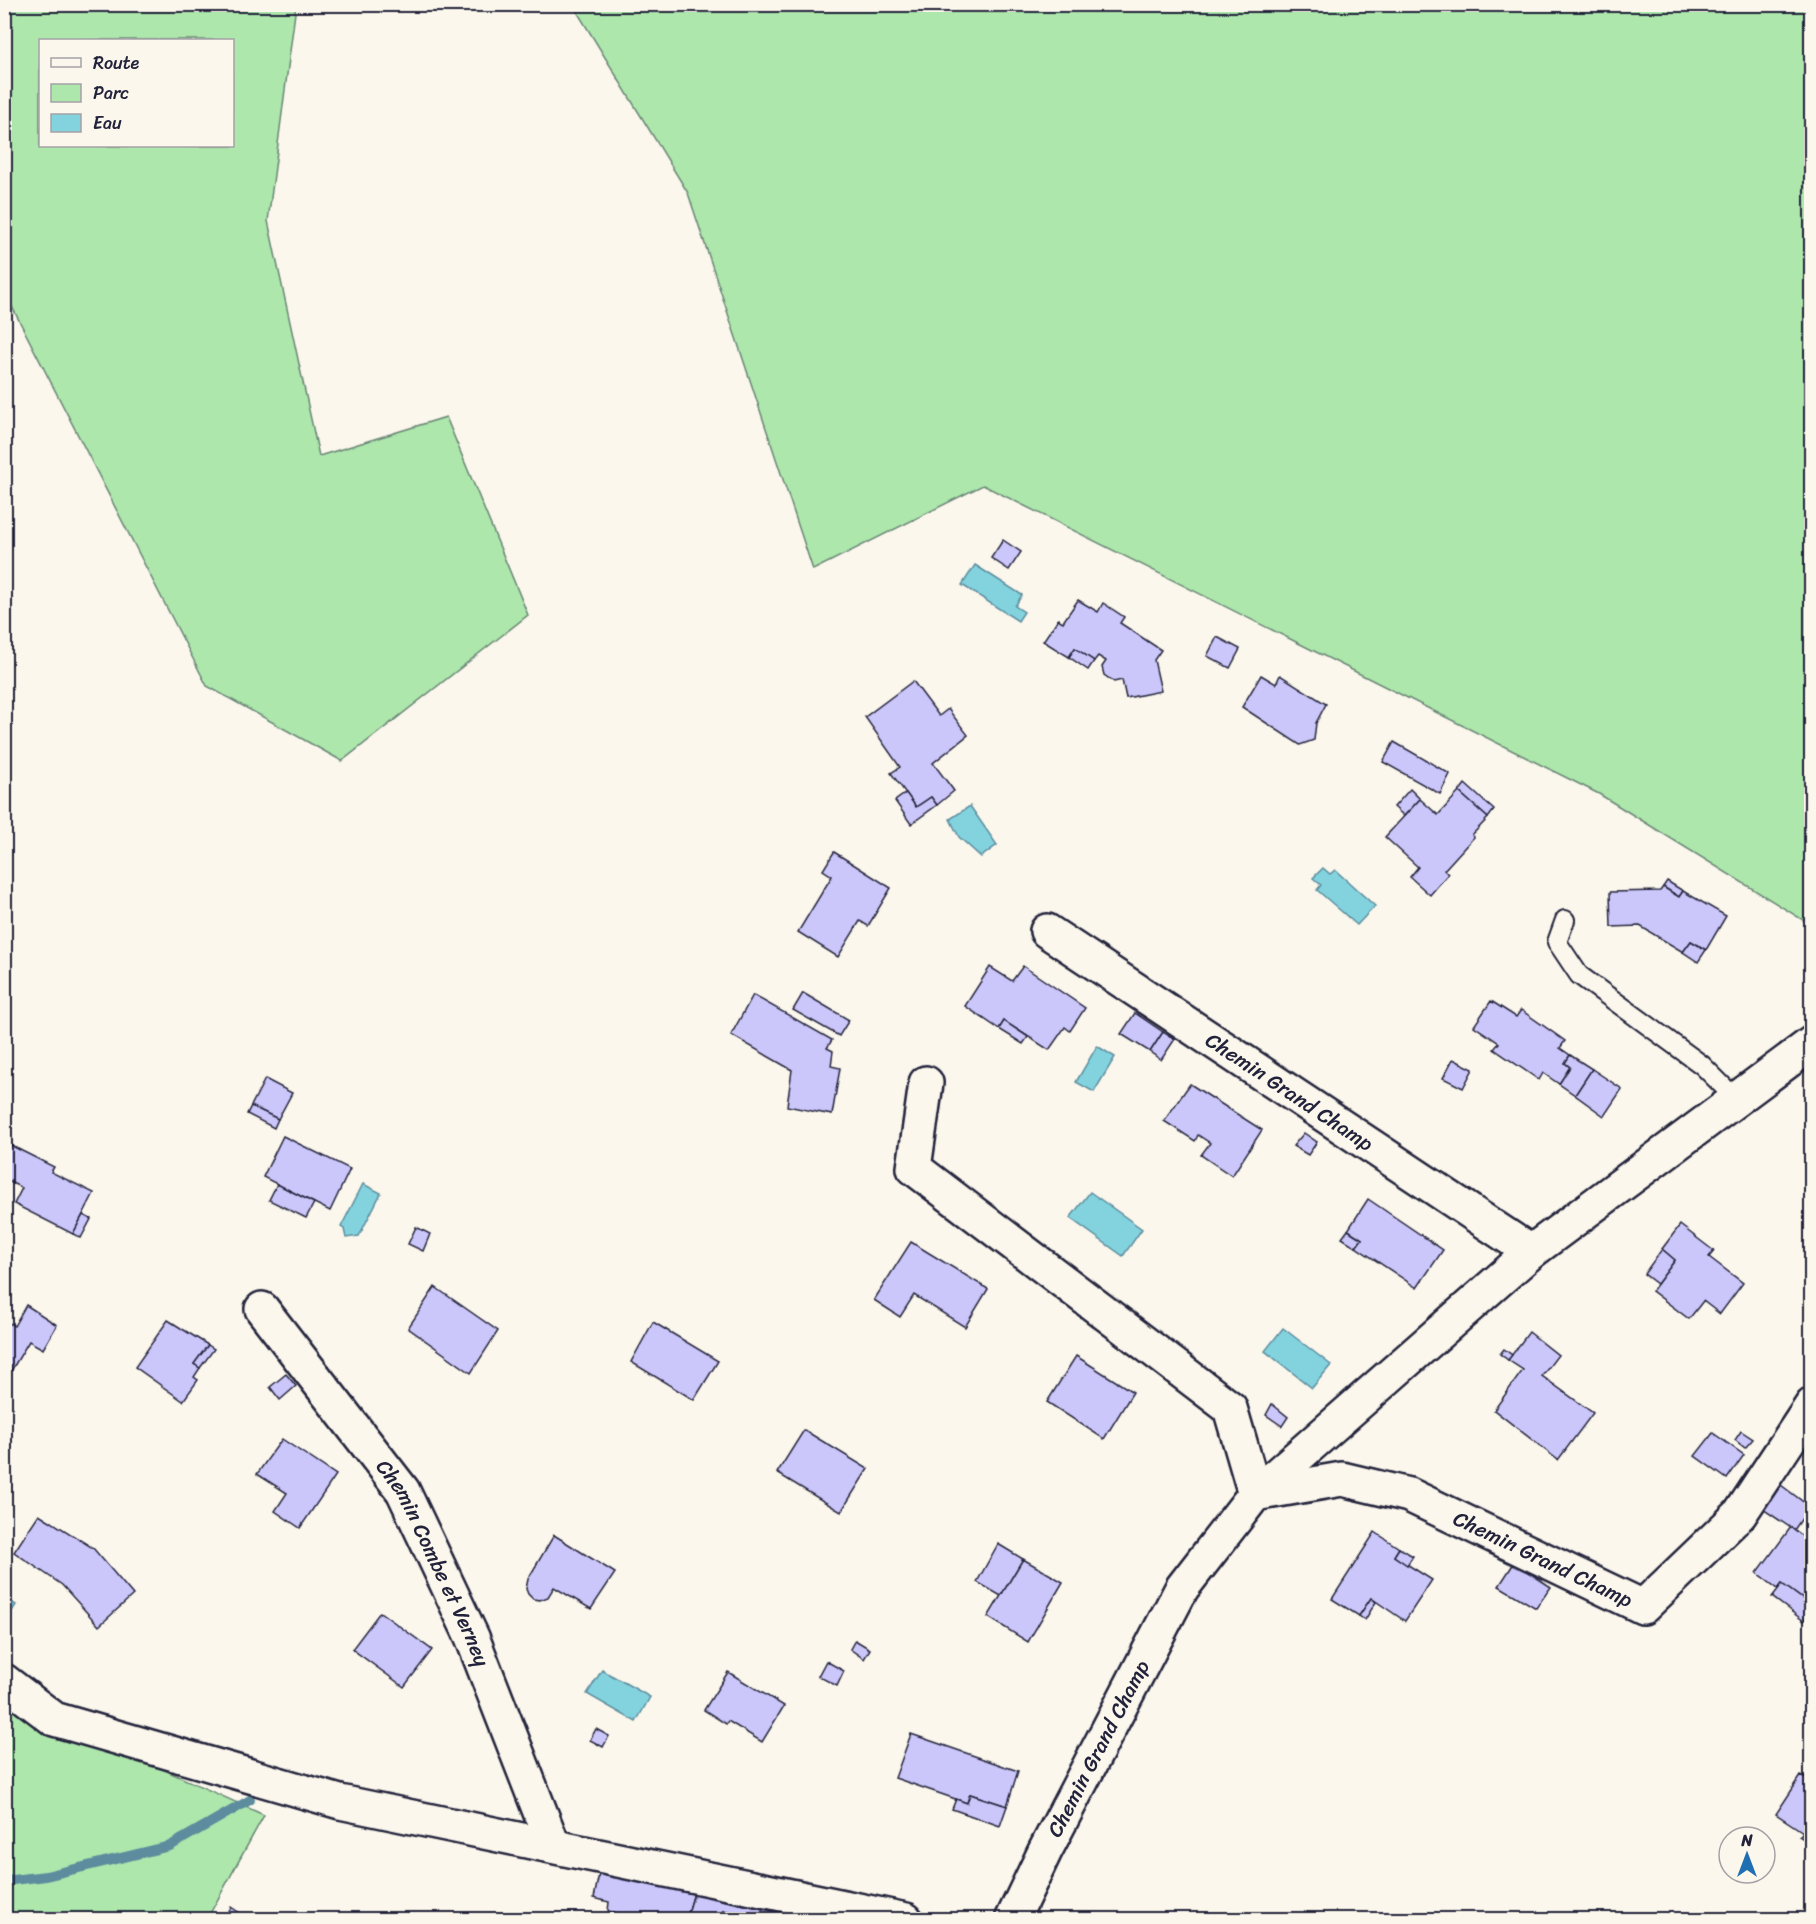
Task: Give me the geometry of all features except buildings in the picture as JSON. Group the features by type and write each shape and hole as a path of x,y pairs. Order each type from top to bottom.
{"street":[{"name":"Chemin Grand Champ","path":"1047,931 1531,1252"},
{"name":"Chemin Grand Champ","path":"1012,1920 1045,1851 1182,1588 1255,1494 1531,1252 1812,1043"},
{"path":"926,1083 914,1168 1230,1408 1255,1494"},
{"name":"Chemin Combe et Verney","path":"262,1309 403,1491 472,1637 553,1845"},
{"name":"Chemin Grand Champ","path":"1255,1494 1342,1479 1409,1495 1643,1607 1740,1514 1812,1405"},
{"path":"4,1681 54,1719 340,1802 906,1920"}],"lane":[{"path":"1564,920 1557,942 1580,975 1702,1065 1736,1099"}],"path":[{"path":"1812,357 1807,378 1812,383"}],"green space":[{"path":"5,4 296,5 268,221 319,456 446,417 528,615 342,761 207,686 5,293"},
{"path":"573,5 1811,5 1811,925 1599,794 983,485 813,570 688,193"},
{"path":"5,1698 264,1815 207,1919 5,1920"}],"water":[{"path":"975,565 1022,595 1015,606 1024,612 1018,621 962,585"},
{"path":"970,806 997,845 981,857 959,837 950,819"},
{"path":"1323,868 1330,874 1335,870 1375,906 1357,925 1317,890 1321,885 1313,878"},
{"path":"1097,1046 1115,1057 1094,1092 1076,1082"},
{"path":"363,1184 381,1193 359,1236 346,1238 344,1229 341,1227"},
{"path":"1090,1192 1142,1229 1123,1256 1070,1218"},
{"path":"1283,1328 1331,1365 1312,1388 1265,1351"},
{"path":"5,1598 16,1605 5,1622"},
{"path":"602,1670 650,1697 636,1722 587,1694"}],"waterway":[{"path":"4,1881 46,1876 170,1846 250,1800"}]}
